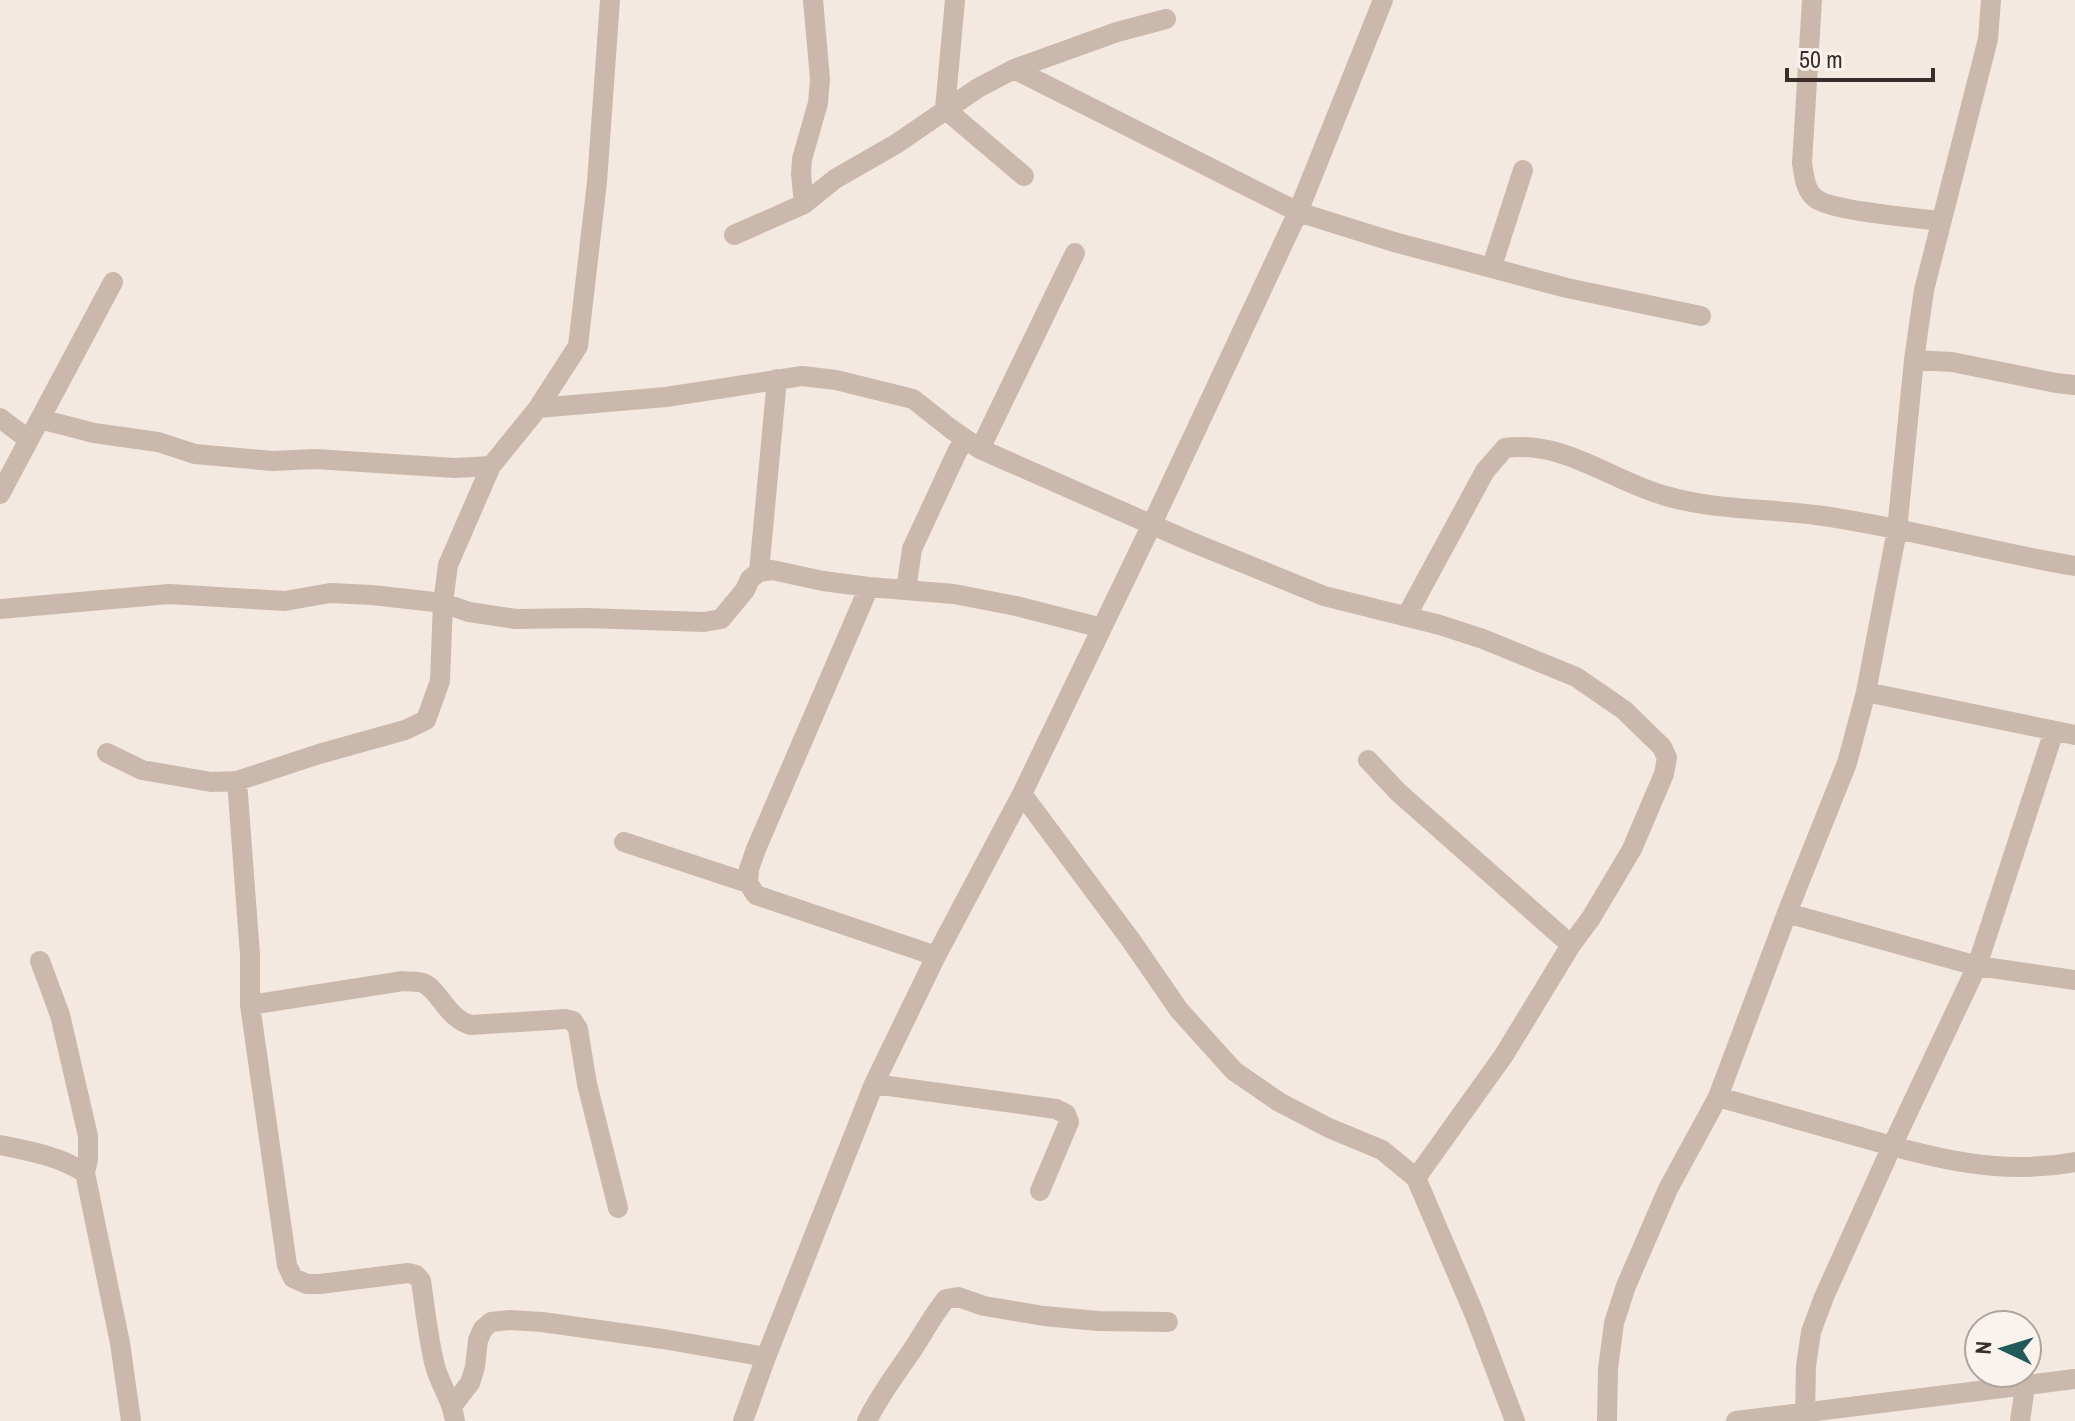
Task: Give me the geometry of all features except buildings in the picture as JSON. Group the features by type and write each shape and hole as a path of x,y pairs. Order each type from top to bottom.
{"street":[{"path":"107,753 142,770 211,782 237,781 405,730 426,720 440,681 448,565 491,466 538,408 578,346 597,182 610,0"},
{"path":"804,204 802,159 818,103 820,79 813,0"},
{"path":"945,109 955,0"},
{"path":"743,1421 874,1084 936,956 1022,794 1152,524 1298,212 1383,0"},
{"path":"1812,0 1802,163 1804,182 1814,198 1832,207 1941,221"},
{"path":"1607,1421 1608,1369 1614,1323 1626,1286 1668,1189 1718,1097 1847,763 1866,692 1897,530 1924,290 1988,39 1991,0"},
{"path":"734,235 804,204 835,179 884,152 978,88 1014,69 1117,32 1166,19"},
{"path":"1014,69 1298,212 1394,242 1567,288 1701,316"},
{"path":"945,109 1024,176"},
{"path":"1492,266 1523,170"},
{"path":"906,590 912,549 957,452 972,444 1075,253"},
{"path":"0,494 113,282"},
{"path":"1914,360 1952,362 2075,385"},
{"path":"538,408 666,397 802,376 836,380 913,399 972,444 1266,574 1324,596 1407,615 1483,639 1576,677 1624,710 1662,747 1667,758 1664,774 1632,849 1504,1055 1416,1178"},
{"path":"759,572 777,379"},
{"path":"0,418 29,440"},
{"path":"40,419 94,433 158,442 195,454 272,461 315,459 455,468 491,466"},
{"path":"1407,615 1485,471 1505,448 1524,445 1587,462 1664,496 1694,503 1822,516 2075,566"},
{"path":"0,609 169,594 285,601 330,593 443,603 469,612 516,619 704,622 721,619 745,590 750,579 759,572 772,570 823,581 954,594 1102,628"},
{"path":"869,587 756,849 748,883 756,895 936,956"},
{"path":"1866,692 2075,735"},
{"path":"1794,1416 1811,1332 1824,1297 1977,966 2054,731"},
{"path":"1368,760 1398,792 1571,945"},
{"path":"237,781 250,955 250,1005 287,1265 293,1278 307,1284 408,1273 416,1275 421,1281 433,1361 454,1413"},
{"path":"1022,794 1179,1010 1234,1071 1279,1102 1329,1128 1382,1150 1416,1178 1474,1313 1515,1421"},
{"path":"624,842 748,883"},
{"path":"1787,913 1977,966 2075,980"},
{"path":"40,961 60,1015 88,1136 85,1173 120,1343 131,1421"},
{"path":"250,1005 403,981 421,982 432,989 462,1022 481,1025 573,1021 578,1029 587,1084 618,1208"},
{"path":"874,1084 1056,1109 1066,1114 1069,1122 1040,1191"},
{"path":"1718,1097 1942,1159 1991,1167 2075,1162"},
{"path":"0,1145 47,1155 70,1163 85,1173"},
{"path":"867,1421 877,1399 946,1299 958,1297 984,1306 1044,1316 1168,1322"},
{"path":"454,1413 470,1383 478,1340 491,1322 542,1322 766,1357"},
{"path":"2043,1384 2075,1379"},
{"path":"1736,1421 2009,1389"},
{"path":"2020,1421 2025,1389"}]}
